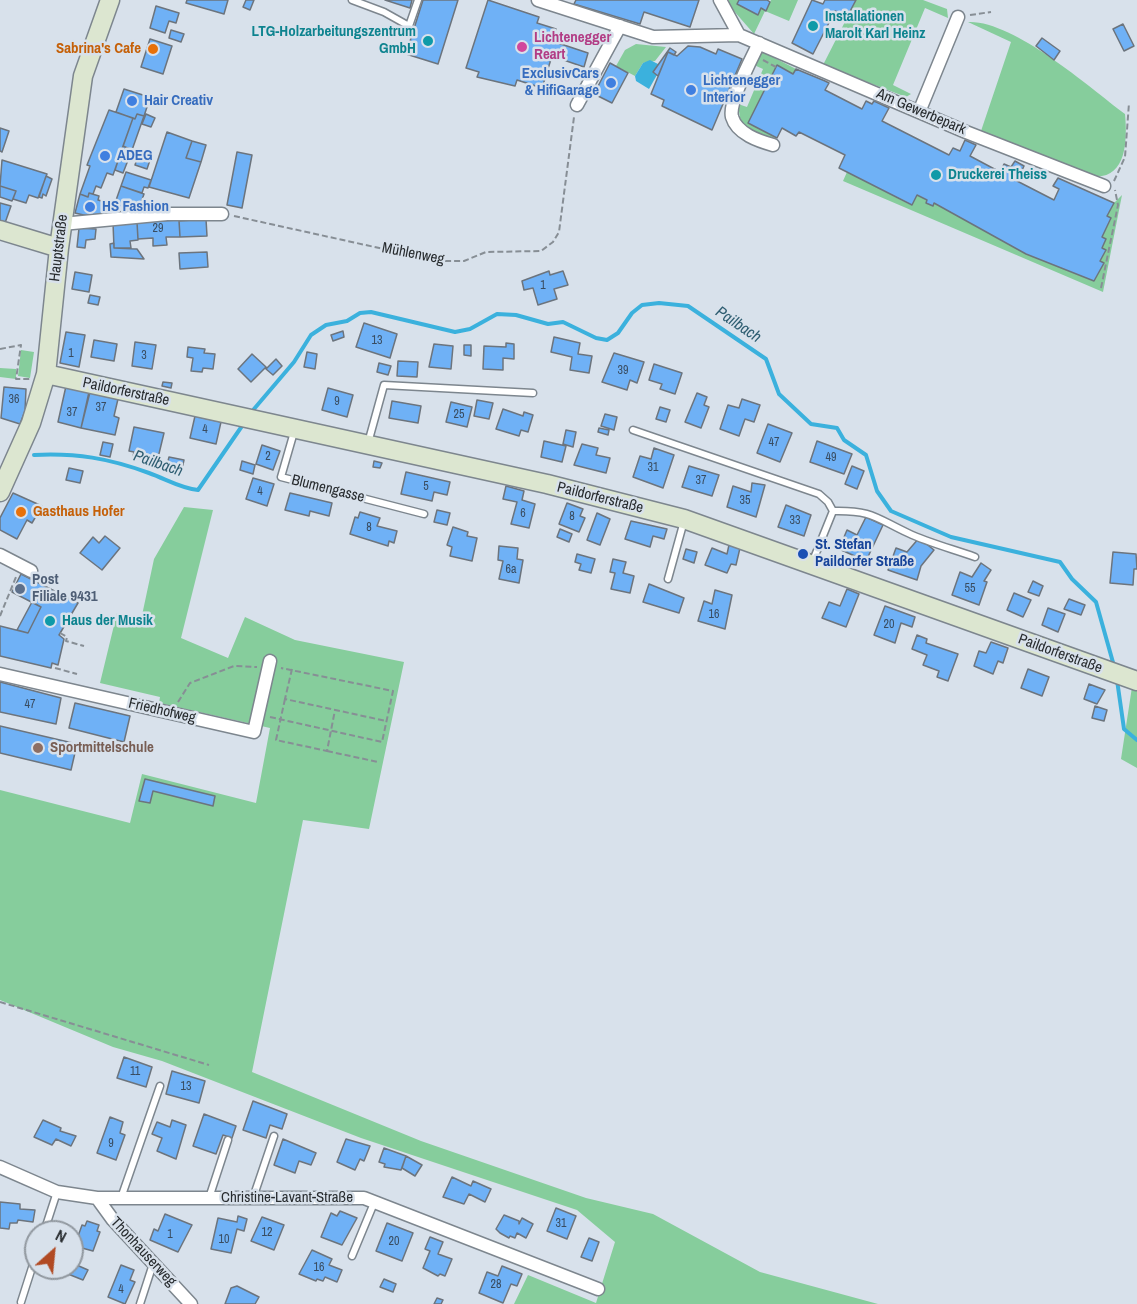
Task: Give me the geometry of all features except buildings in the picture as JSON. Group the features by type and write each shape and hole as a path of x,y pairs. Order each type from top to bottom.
{"street":[{"name":"Hauptstraße","path":"0,492 31,423 46,374 59,248 83,76 110,0"},
{"name":"Am Gewerbepark","path":"538,0 653,37 739,35 919,112 1104,186"},
{"path":"720,0 739,35"},
{"path":"919,112 958,17"},
{"path":"577,105 620,26"},
{"path":"759,43 733,103 732,117 741,130 757,140 774,145"},
{"path":"62,224 167,214 222,214"},
{"path":"0,230 59,248"},
{"name":"Paildorferstraße","path":"46,374 547,484 684,519 1137,681"},
{"path":"0,555 31,571"},
{"path":"258,715 270,665"},
{"name":"Friedhofweg","path":"0,674 254,732 258,715"},
{"name":"Christine-Lavant-Straße","path":"0,1167 57,1192 97,1198 364,1198 598,1289"},
{"name":"Thonhauserweg","path":"97,1198 191,1304"}],"lane":[{"path":"352,0 384,12 409,26 418,0"},
{"path":"368,445 384,385 533,393"},
{"name":"Blumengasse","path":"295,429 281,477 424,514"},
{"path":"633,430 819,494 828,502 833,511"},
{"path":"833,511 860,510 883,518 908,533 975,557"},
{"path":"812,564 833,511"},
{"path":"668,579 684,519"},
{"path":"121,1198 160,1086"},
{"path":"253,1198 274,1136"},
{"path":"209,1198 228,1140"},
{"path":"48,1220 57,1192"},
{"path":"352,1256 374,1203"},
{"path":"140,1304 154,1263"},
{"path":"21,1302 28,1280"}],"path":[{"path":"958,17 991,12"},
{"path":"753,56 776,67"},
{"path":"1101,288 1118,205 1113,182 1125,157 1129,103"},
{"name":"Mühlenweg","path":"222,214 438,261 464,261 486,252 541,251 553,242 559,232 577,105"},
{"path":"0,349 21,345"},
{"path":"0,616 11,587"},
{"path":"60,633 67,637 66,641 84,646"},
{"path":"171,713 190,683 234,666 270,665 393,690 382,742 258,715"},
{"path":"55,668 77,674"},
{"path":"292,669 276,740 378,762"},
{"path":"285,699 386,722"},
{"path":"327,751 335,710"},
{"path":"0,1002 209,1065"}],"green space":[{"path":"729,0 739,0 737,4 757,14 761,8 766,10 771,0 798,0 789,21 765,11 754,34 727,3"},
{"path":"856,0 923,0 947,9 948,18 925,8 893,85 911,94 906,97 823,65"},
{"path":"968,22 986,24 1028,43 1071,72 1125,114 1124,150 1121,161 1115,169 1107,175 1082,174 981,131 1011,42"},
{"path":"636,44 666,47 655,61 643,63 635,76 616,66 625,50"},
{"path":"761,51 796,69 793,74 777,66 748,123 777,138 772,141 745,127 740,118 738,104 747,107 763,69 754,65"},
{"path":"847,172 911,205 917,195 927,200 926,203 933,206 934,203 1026,254 1094,281 1104,263 1100,261 1106,251 1102,248 1106,239 1102,237 1111,219 1107,216 1114,203 1122,195 1103,292 843,181"},
{"path":"21,350 34,352 30,378 18,376"},
{"path":"0,368 16,369 16,379 0,377"},
{"path":"184,507 213,510 181,638 228,658 245,617 295,640 404,662 369,829 303,820 252,1072 421,1141 586,1198 653,1214 760,1272 878,1304 514,1304 528,1275 596,1303 615,1242 577,1210 361,1138 162,1061 113,1047 0,1000 0,790 130,823 142,774 256,803 270,728 159,703 160,697 100,683 117,613 141,620 154,559"},
{"path":"1132,687 1137,691 1137,768 1121,759"}],"water":[{"path":"650,60 662,66 649,89 636,81 635,76 643,63"}],"waterway":[{"name":"Pailbach","path":"254,409 294,362 311,335 326,325 347,321 360,313 371,312 455,332 470,329 497,314 516,315 548,324 563,322 596,338 607,340 618,333 632,313 642,305 659,303 688,306 766,359 779,394 811,424 837,428 844,440 866,455 877,491 891,511 951,537 1060,562 1072,579 1096,602 1114,666"},
{"name":"Pailbach","path":"34,455 64,455 106,460 198,490 242,426"},
{"name":"Pailbach","path":"1117,680 1124,729 1137,740"}],"place":[{"name":"Installationen Marolt Karl Heinz","path":"813,26"},
{"name":"LTG-Holzarbeitungszentrum GmbH","path":"428,41"},
{"name":"Lichtenegger Reart","path":"522,47"},
{"name":"Sabrina's Cafe","path":"153,49"},
{"name":"ExclusivCars & HifiGarage","path":"611,83"},
{"name":"Lichtenegger Interior","path":"691,90"},
{"name":"Hair Creativ","path":"132,101"},
{"name":"ADEG","path":"105,156"},
{"name":"Druckerei Theiss","path":"936,175"},
{"name":"HS Fashion","path":"90,207"},
{"name":"Gasthaus Hofer","path":"21,512"},
{"name":"St. Stefan Paildorfer Straße","path":"803,554"},
{"name":"Post Filiale 9431","path":"20,589"},
{"name":"Haus der Musik","path":"50,621"},
{"name":"Sportmittelschule","path":"38,748"}]}
